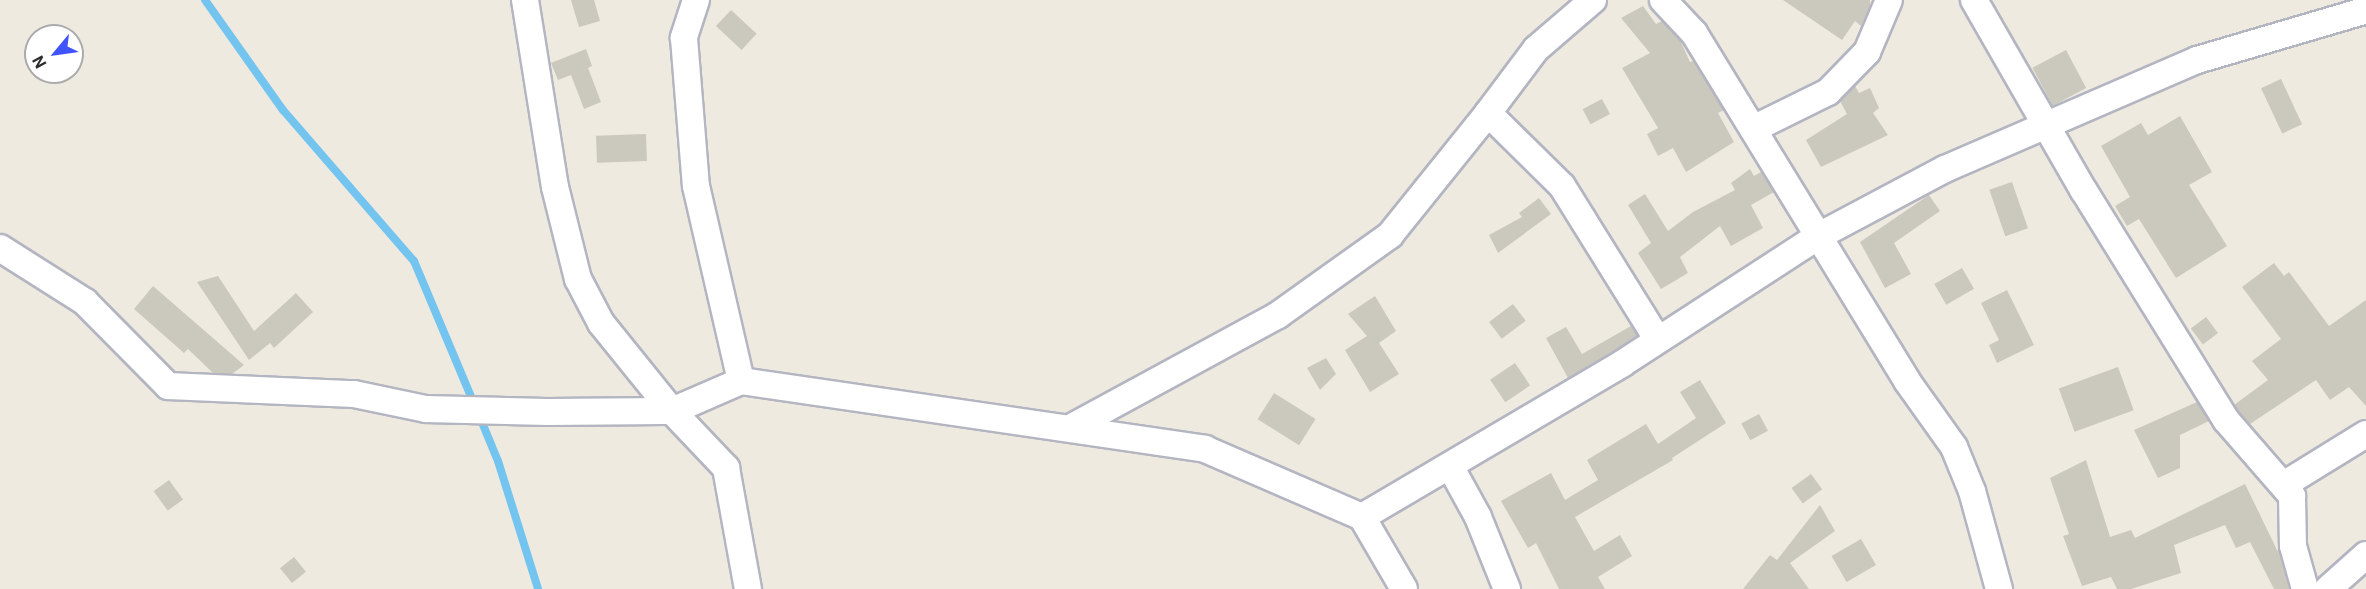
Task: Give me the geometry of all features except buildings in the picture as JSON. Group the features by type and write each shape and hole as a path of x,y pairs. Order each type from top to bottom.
{"street":[{"path":"525,0 555,187 578,279 601,323 672,411 726,468 748,589"},
{"path":"696,0 684,38 696,186 741,381"},
{"path":"1072,427 1278,315 1390,235 1536,49 1593,0"},
{"path":"1663,0 1694,33 1907,381 1954,447 1972,491 1999,589"},
{"path":"1753,129 1828,92 1867,52 1889,0"},
{"path":"1974,0 2046,126 2226,420 2285,484 2292,496 2293,546 2305,589"},
{"path":"1362,517 1658,340 1817,237 1945,169 2196,60 2363,10"},
{"path":"1488,113 1562,186 1658,340"},
{"path":"0,248 85,302 168,386 354,394 426,410 672,411 741,381 1019,424 1072,427 1205,449 1362,517 1404,589"},
{"path":"2285,484 2366,434"},
{"path":"1450,466 1478,517 1507,589"},
{"path":"2328,589 2366,555"}],"waterway":[{"path":"205,0 283,110 414,261 474,404"},
{"path":"479,415 498,461 538,589"}]}
